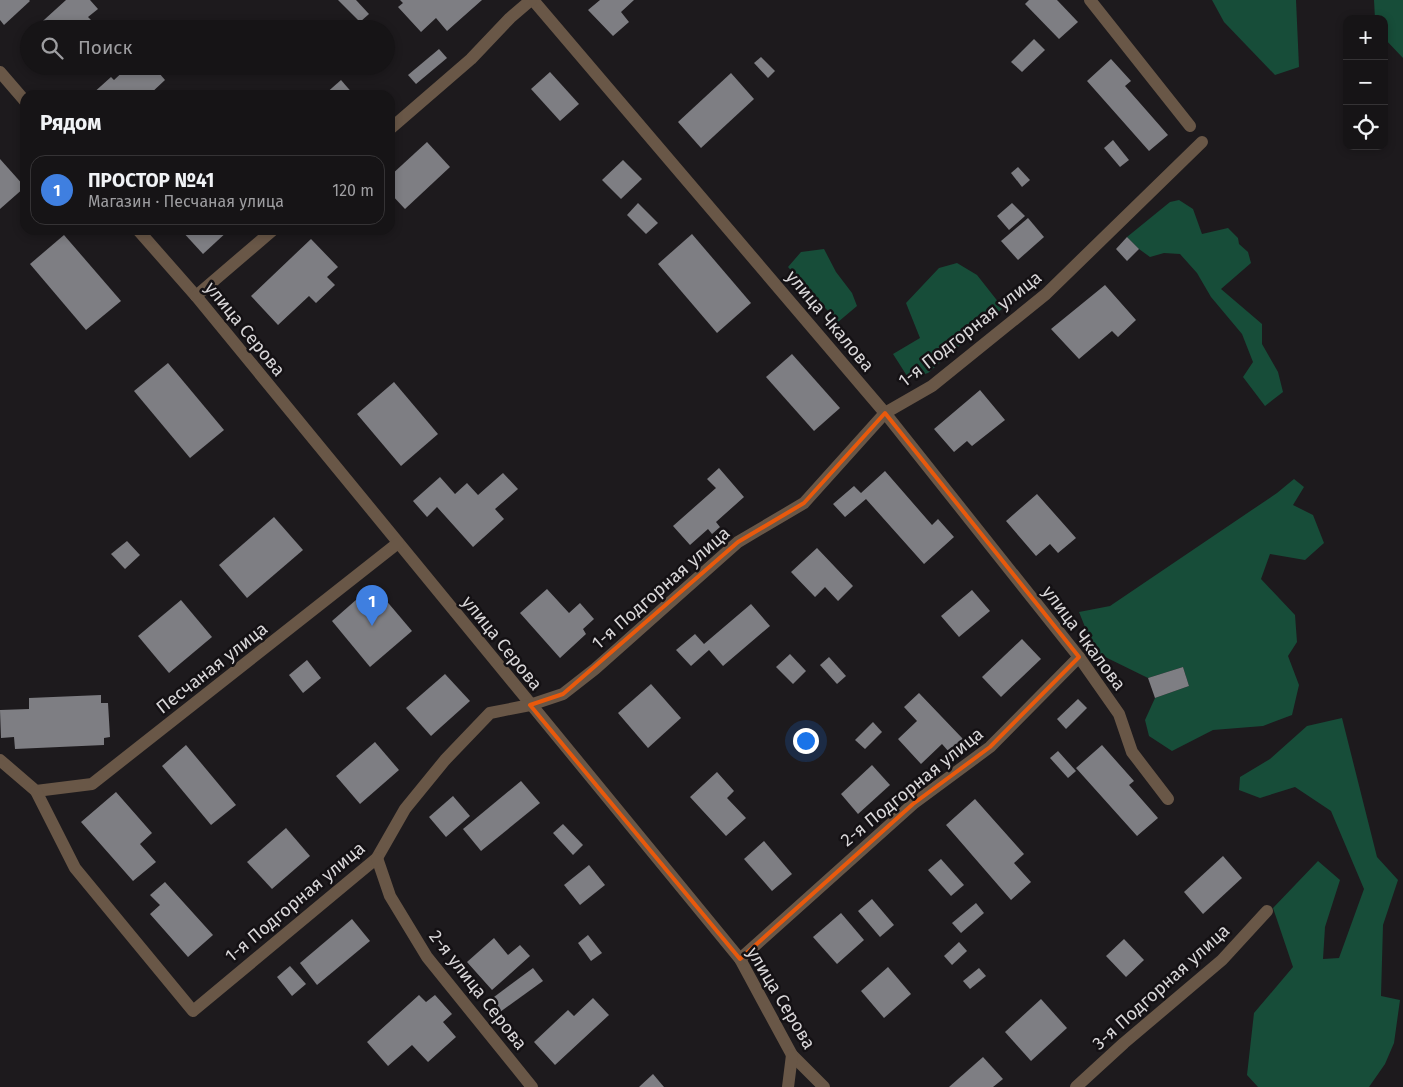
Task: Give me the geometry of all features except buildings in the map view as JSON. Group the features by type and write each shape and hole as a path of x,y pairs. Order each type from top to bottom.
{"street":[{"path":"395,125 471,59 510,18 532,0"},
{"name":"улица Чкалова","path":"532,0 885,413 1079,656 1118,714 1132,752 1168,800"},
{"path":"1090,0 1190,126"},
{"path":"0,72 20,95"},
{"name":"1-я Подгорная улица","path":"36,791 75,868 193,1011 377,858 405,809 445,760 490,713 530,705 563,694 602,663 738,542 804,504 885,413 932,386 1046,294 1202,142"},
{"name":"улица Серова","path":"142,235 196,296 740,960 792,1055 824,1087"},
{"path":"196,296 267,235"},
{"name":"Песчаная улица","path":"36,791 92,784 398,543"},
{"name":"2-я Подгорная улица","path":"740,960 913,804 990,747 1079,656"},
{"path":"0,760 36,791"},
{"name":"2-я улица Серова","path":"377,858 390,896 427,957 532,1087"},
{"name":"3-я Подгорная улица","path":"1076,1087 1124,1043 1222,960 1267,911"},
{"path":"788,1087 792,1055"}],"highlighted area":[{"path":"885,413 1079,657 990,747 913,804 740,959 530,705 563,694 738,542 804,503"}],"green space":[{"path":"1212,0 1296,0 1299,67 1275,75 1224,22"},
{"path":"1374,0 1403,0 1403,58 1388,42 1388,15 1375,15"},
{"path":"1179,200 1193,209 1202,234 1228,228 1238,238 1239,244 1248,252 1251,263 1221,289 1262,324 1262,344 1278,372 1283,392 1265,406 1243,377 1253,362 1242,334 1211,297 1197,273 1180,254 1164,253 1150,257 1127,237 1170,202"},
{"path":"824,249 836,272 852,293 857,306 838,322 788,267 801,252"},
{"path":"957,263 977,275 1003,308 928,373 909,379 893,354 920,338 906,303 939,268"},
{"path":"1294,479 1304,487 1293,505 1313,515 1324,543 1305,560 1270,554 1261,579 1295,615 1297,642 1288,656 1299,685 1292,715 1263,726 1213,730 1172,751 1149,736 1145,720 1155,698 1189,686 1183,667 1148,678 1095,652 1079,612 1110,606 1277,493"},
{"path":"1342,718 1377,857 1398,880 1383,925 1381,996 1400,1000 1394,1043 1385,1064 1369,1087 1258,1087 1247,1075 1254,1013 1293,967 1273,908 1318,861 1340,880 1325,927 1323,959 1339,958 1364,889 1331,811 1295,787 1260,798 1239,790 1240,777 1270,759 1307,726"}],"place":[{"name":"ПРОСТОР №41","path":"372,626"}]}
